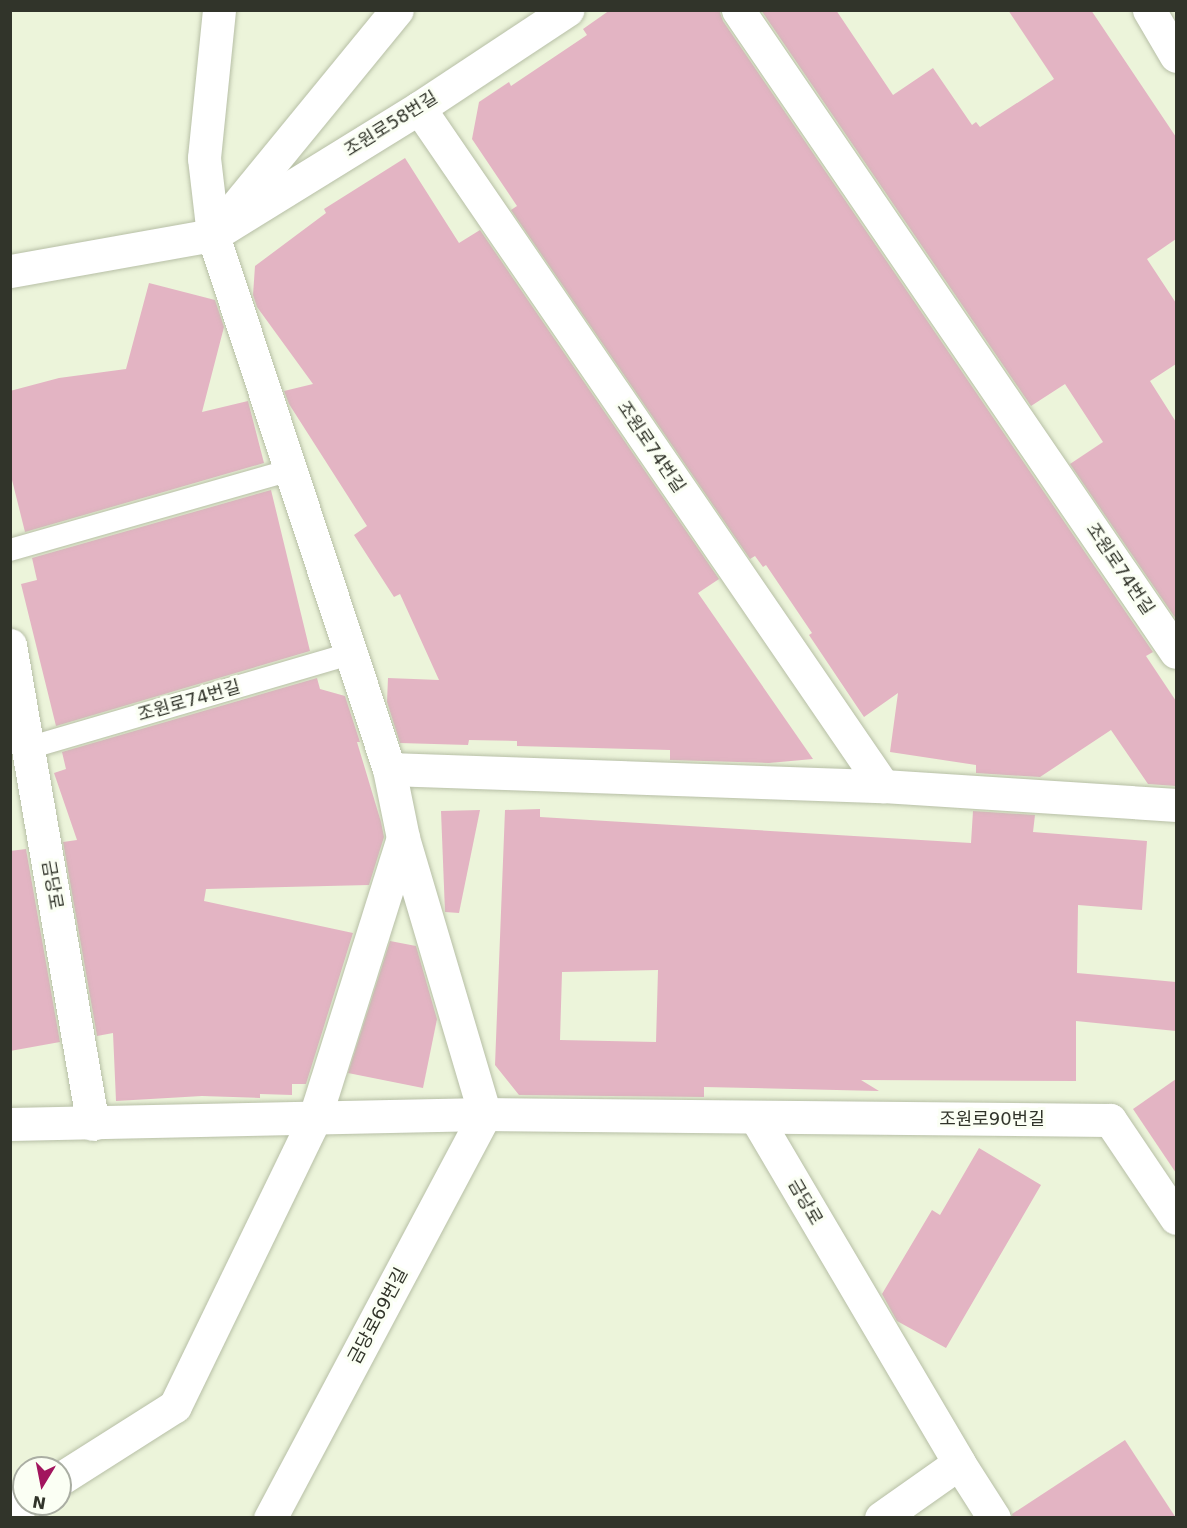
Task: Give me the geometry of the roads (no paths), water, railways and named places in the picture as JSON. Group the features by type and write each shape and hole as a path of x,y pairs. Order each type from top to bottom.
{"street":[{"path":"219,10 204,158 213,235 388,769 403,838 485,1114"},
{"path":"213,235 398,10"},
{"name":"조원로58번길","path":"10,271 213,235 419,108 567,10"},
{"name":"조원로74번길","path":"738,10 1176,652"},
{"path":"1149,10 1176,56"},
{"name":"조원로74번길","path":"419,108 883,786"},
{"name":"금당로","path":"10,645 93,1124"},
{"path":"388,769 883,786 1176,805"},
{"path":"72,1471 175,1406 314,1120 403,838"},
{"path":"10,1124 314,1120 485,1114 756,1118"},
{"name":"금당로69번길","path":"270,1518 485,1114"},
{"name":"금당로","path":"756,1118 959,1463 994,1518"},
{"name":"조원로90번길","path":"756,1118 1110,1120 1176,1218"},
{"path":"881,1518 959,1463"}],"lane":[{"path":"10,550 290,470"},
{"name":"조원로74번길","path":"28,748 351,654"}]}
